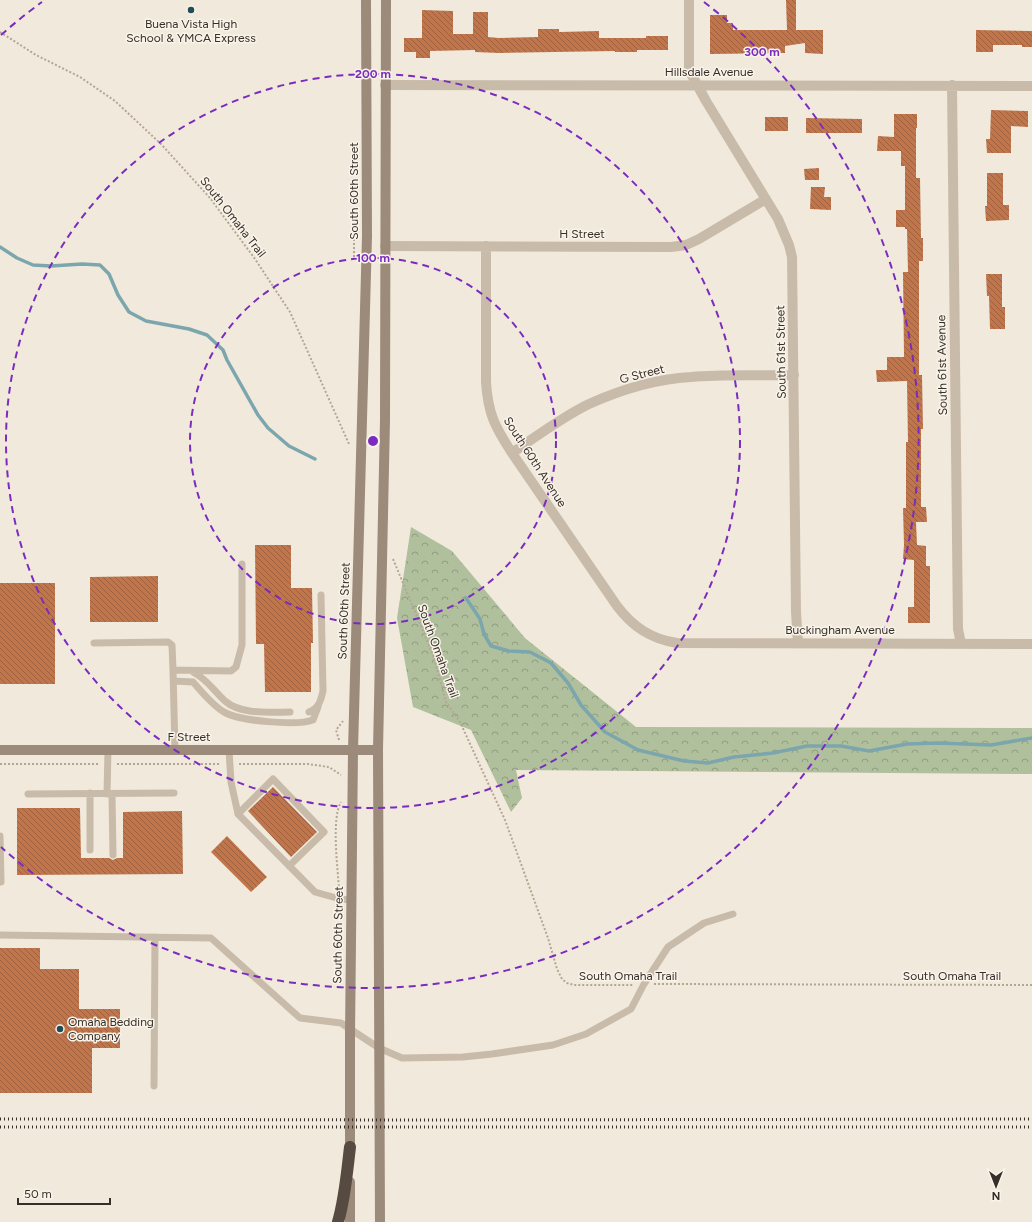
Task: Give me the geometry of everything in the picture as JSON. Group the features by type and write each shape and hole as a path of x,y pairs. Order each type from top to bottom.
{"highway":[{"path":"338,1222 346,1184 350,1147"}],"main road":[{"name":"South 60th Street","path":"350,1222 350,1028 353,750 366,289 366,0"},
{"path":"380,1222 378,750 385,420 386,0"},
{"name":"F Street","path":"0,750 378,750"}],"street":[{"path":"689,0 689,70 697,85"},
{"name":"Hillsdale Avenue","path":"385,85 1032,86"},
{"name":"South 61st Street","path":"697,85 766,199 784,232 792,257 796,612 798,643"},
{"name":"South 61st Avenue","path":"952,85 958,629 961,644"},
{"name":"H Street","path":"385,246 671,247 686,245 699,239 766,199"},
{"name":"South 60th Avenue","path":"486,246 487,400 492,418 498,431 512,453 617,606 629,621 649,635"},
{"name":"G Street","path":"512,453 564,418 588,404 642,386 665,380 691,377 794,375"},
{"name":"Buckingham Avenue","path":"649,635 658,639 678,643 1032,644"}],"lane":[{"path":"174,670 231,671 238,664 242,645 242,564"},
{"path":"174,681 193,682 211,702 223,712 234,717 272,721 306,722 313,720 321,701 323,691 321,595"},
{"path":"94,643 168,642 172,645 174,670 175,750"},
{"path":"191,671 203,677 225,702 236,708 271,712 290,712"},
{"path":"309,712 318,707"},
{"path":"108,750 113,855"},
{"path":"229,750 229,764 238,814 315,892 340,899 351,900"},
{"path":"238,814 273,779 297,807 324,832 289,866"},
{"path":"90,793 90,850"},
{"path":"28,794 174,793"},
{"path":"251,828 258,822"},
{"path":"264,840 270,834"},
{"path":"0,836 1,882"},
{"path":"277,853 283,848"},
{"path":"0,935 211,938 300,1018 341,1023 379,1048 402,1058 463,1057 553,1045 586,1034 631,1009 644,984 668,947 704,923 733,914"},
{"path":"154,1086 155,937"}],"path":[{"name":"South Omaha Trail","path":"0,32 36,55 80,77 115,101 161,144 210,198 255,259 290,312 348,440"},
{"path":"354,183 354,262"},
{"path":"351,436 351,444"},
{"name":"South Omaha Trail","path":"393,557 433,655 446,702 460,722 506,820 548,938 557,969 562,979 567,983 574,985 1032,985"},
{"path":"0,764 308,764 329,767 342,775"}],"green space":[{"path":"411,527 452,551 525,638 636,727 1032,728 1032,774 516,770 522,798 511,812 471,730 413,707 397,618"}],"building":[{"path":"786,0 796,0 796,30 823,30 823,54 805,53 805,43 785,46 785,53 710,54 710,15 727,15 727,23 733,23 733,30 787,30"},
{"path":"422,10 453,11 453,34 473,34 473,12 488,12 488,37 538,37 538,29 559,29 559,32 599,31 599,38 646,38 646,36 668,36 668,50 637,50 637,52 499,53 475,52 475,50 430,51 430,58 416,58 416,52 404,52 404,38 422,38"},
{"path":"976,30 1032,31 1032,47 1022,47 1022,45 993,45 993,52 976,52"},
{"path":"991,110 1028,111 1028,127 1011,126 1011,153 987,153 986,139 990,139"},
{"path":"894,114 917,114 916,178 920,178 921,238 923,238 923,261 919,261 919,375 922,375 923,429 921,429 921,507 926,507 927,522 916,522 917,545 926,546 926,566 930,566 930,623 908,623 908,607 914,607 914,560 903,559 903,508 906,508 906,442 908,442 907,381 877,382 876,370 887,370 887,357 904,357 903,272 908,272 907,229 905,229 905,227 896,227 896,210 905,210 905,166 901,166 901,151 877,151 878,136 894,137"},
{"path":"765,117 788,117 788,131 765,131"},
{"path":"806,118 862,119 862,133 806,133"},
{"path":"819,168 819,180 805,180 804,169"},
{"path":"987,173 1003,173 1003,205 1009,205 1009,220 986,221 985,206 987,206"},
{"path":"811,187 825,187 824,197 831,197 831,210 810,209"},
{"path":"986,274 1002,274 1002,307 1005,307 1005,329 990,329 989,296 987,296"},
{"path":"255,545 291,545 291,588 312,588 313,643 311,643 311,692 265,692 264,644 256,644"},
{"path":"158,576 158,622 90,622 90,577"},
{"path":"0,583 55,583 55,684 0,684"},
{"path":"273,787 317,832 291,857 248,811"},
{"path":"17,808 80,808 81,858 109,858 113,860 123,858 123,812 182,811 183,874 17,875"},
{"path":"227,836 267,877 251,892 211,852"},
{"name":"Omaha Bedding Company","path":"0,948 40,948 40,969 79,969 79,1009 120,1009 120,1048 92,1048 92,1093 0,1093"}],"waterway":[{"path":"0,247 17,258 33,265 100,265 109,274 118,295 129,312 146,321 189,329 207,335 223,350 227,360 258,415 268,428 289,446 315,459"},
{"path":"466,598 480,619 484,634 491,646 509,651 530,652 551,663 568,683 581,705 605,732 638,750 684,761 708,763 734,757 773,753 807,746 841,746 869,751 907,744 938,743 991,745 1032,738"}],"railway":[{"path":"0,1119 1032,1119"},
{"path":"0,1127 1032,1127"}],"place":[{"name":"Buena Vista High School & YMCA Express","path":"191,10"},
{"name":"Omaha Bedding Company","path":"60,1029"}]}
